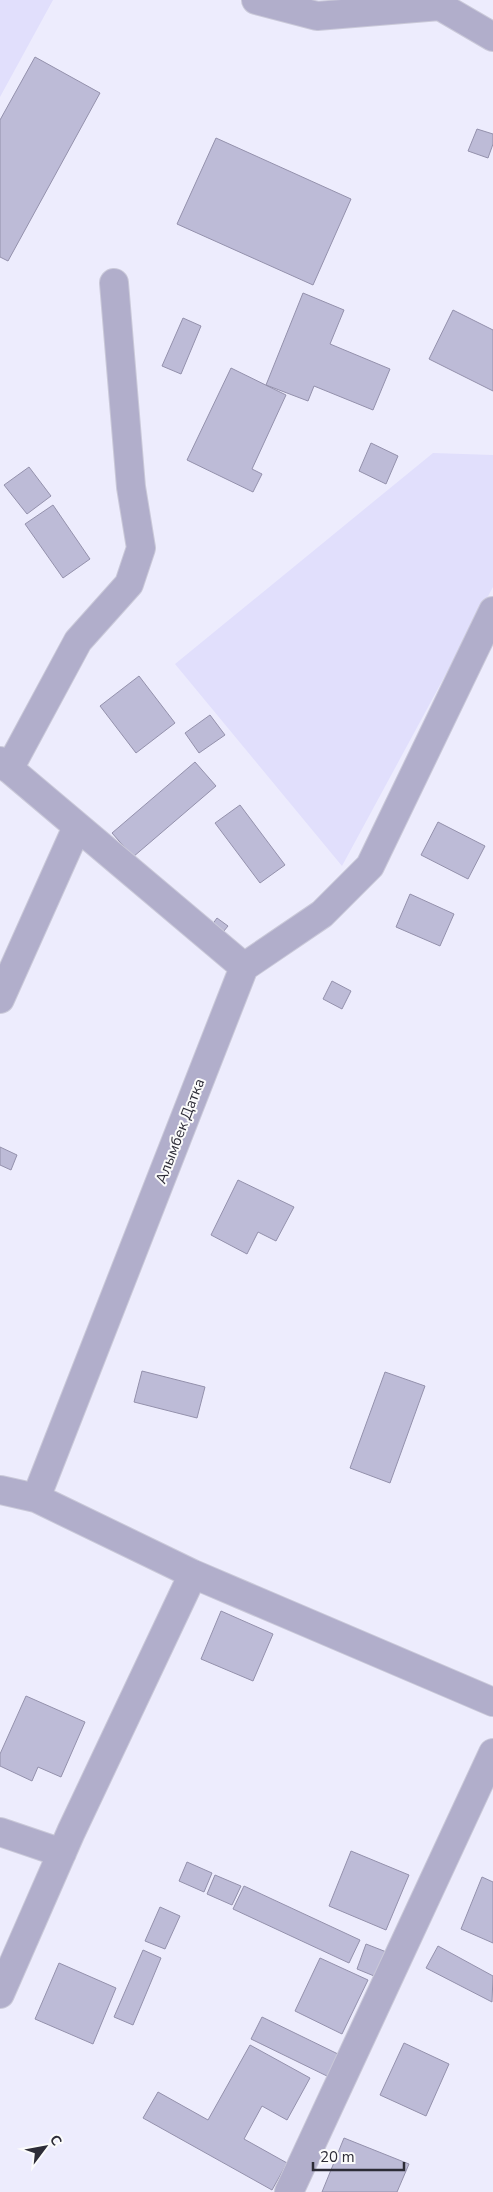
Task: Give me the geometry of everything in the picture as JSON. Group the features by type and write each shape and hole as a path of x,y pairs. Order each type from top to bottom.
{"street":[{"path":"256,0 317,16 440,6 493,37"},
{"path":"114,283 131,486 141,548 129,584 78,641 4,765 244,967 322,914 370,866 493,610"},
{"path":"0,999 77,827"},
{"name":"Алымбек Датка","path":"36,1498 244,967"},
{"path":"0,1490 36,1498 193,1574 493,1702"},
{"path":"0,1994 62,1853 193,1574"},
{"path":"289,2192 493,1753"},
{"path":"0,1832 62,1853"}],"shaded area":[{"path":"0,0 53,0 0,97"},
{"path":"433,453 493,455 493,587 342,866 175,664"}],"building":[{"path":"35,57 100,93 8,261 0,257 0,120"},
{"path":"477,129 493,134 493,144 488,158 468,151"},
{"path":"216,138 351,199 313,285 177,224"},
{"path":"303,293 344,310 330,344 390,369 373,410 314,386 308,401 266,385"},
{"path":"453,310 493,330 493,391 429,359"},
{"path":"183,318 201,326 181,374 162,366"},
{"path":"231,368 286,395 252,469 262,474 253,492 187,460"},
{"path":"371,443 398,456 386,484 359,471"},
{"path":"29,467 51,496 27,514 4,485"},
{"path":"53,505 90,559 63,578 25,524"},
{"path":"139,676 175,723 136,753 100,706"},
{"path":"210,715 225,735 199,753 185,733"},
{"path":"195,762 216,786 133,857 112,833"},
{"path":"240,805 285,865 260,883 215,823"},
{"path":"438,822 485,846 468,879 421,855"},
{"path":"410,894 454,914 440,946 396,927"},
{"path":"217,918 228,926 219,937 209,929"},
{"path":"332,981 351,991 342,1009 323,999"},
{"path":"0,1147 17,1155 11,1170 0,1165"},
{"path":"238,1180 294,1207 276,1241 258,1232 247,1254 211,1235"},
{"path":"142,1371 205,1387 197,1418 134,1402"},
{"path":"385,1372 425,1386 390,1483 350,1468"},
{"path":"221,1611 273,1634 253,1681 201,1659"},
{"path":"26,1696 85,1722 61,1777 38,1767 32,1781 0,1766 0,1754"},
{"path":"351,1851 409,1875 386,1930 329,1906"},
{"path":"187,1862 212,1873 204,1892 179,1881"},
{"path":"215,1875 241,1886 232,1905 207,1894"},
{"path":"482,1877 493,1882 493,1943 461,1929"},
{"path":"244,1886 360,1940 349,1963 233,1909"},
{"path":"160,1907 180,1916 165,1949 145,1941"},
{"path":"366,1944 389,1953 379,1978 357,1969"},
{"path":"438,1946 493,1976 492,2002 426,1968"},
{"path":"143,1950 161,1958 133,2025 114,2017"},
{"path":"320,1958 368,1980 342,2034 295,2011"},
{"path":"59,1963 116,1988 93,2044 35,2019"},
{"path":"262,2017 340,2055 329,2077 251,2039"},
{"path":"404,2043 449,2064 426,2116 380,2095"},
{"path":"250,2045 310,2078 287,2120 262,2106 244,2139 287,2163 272,2190 143,2118 158,2092 208,2120"},
{"path":"344,2138 409,2164 397,2192 322,2192"}]}
